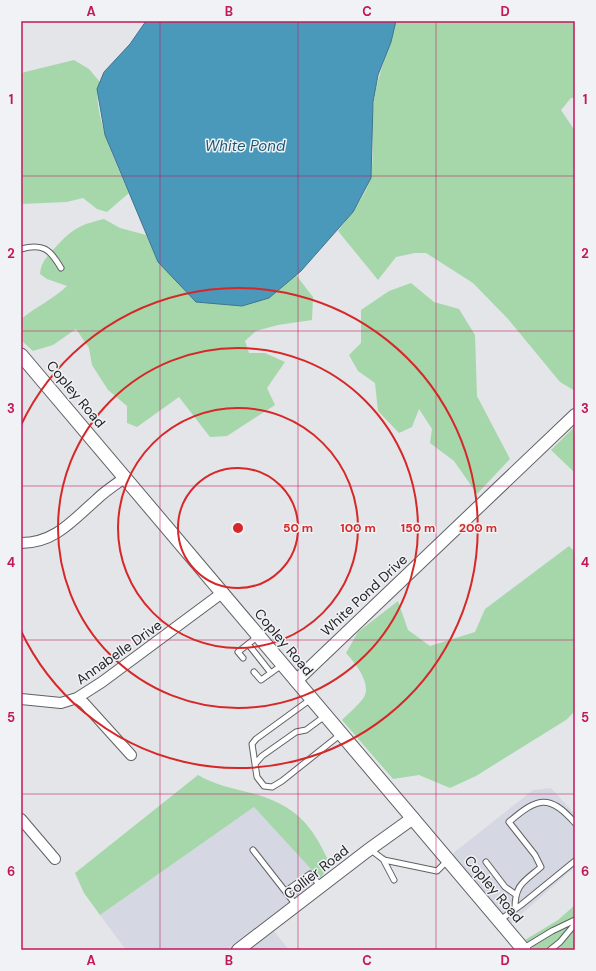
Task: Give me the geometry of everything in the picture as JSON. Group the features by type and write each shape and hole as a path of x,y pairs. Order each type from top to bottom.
{"main road":[{"name":"Copley Road","path":"21,355 126,477 222,594 253,640 282,665 296,681 523,949"}],"street":[{"name":"White Pond Drive","path":"296,681 575,415"},
{"path":"21,543 33,543 58,534 84,512 94,501 126,477"},
{"name":"Annabelle Drive","path":"21,699 61,703 77,698 102,682 222,594"},
{"path":"77,698 84,703 131,755"},
{"name":"Collier Road","path":"238,950 413,818"},
{"path":"21,819 55,859"}],"lane":[{"path":"21,249 38,246 46,249 53,255 61,268"},
{"path":"243,658 238,652 253,640 271,673"},
{"path":"254,672 261,680 282,665"},
{"path":"311,699 256,739 252,744 257,777 264,786 272,787 341,734"},
{"path":"255,764 262,756 296,732 306,730 326,716"},
{"path":"515,908 515,894 517,889 541,866 535,855 509,822 525,808 539,802 554,804 575,823"},
{"path":"370,849 383,859 394,880"},
{"path":"253,850 286,891 296,906"},
{"path":"383,859 437,870 449,860"},
{"path":"499,920 521,905 575,861"},
{"path":"486,862 505,887 515,894"},
{"path":"286,891 310,874 321,886"},
{"path":"523,949 552,931 575,920"},
{"path":"550,950 560,942 575,924"}],"shaded area":[{"path":"551,788 575,814 575,867 509,925 452,854 533,790"},
{"path":"254,807 320,879 226,950 126,950 100,915"},
{"path":"270,926 289,950 238,950"}],"green space":[{"path":"396,21 575,21 575,98 571,98 561,110 575,131 575,391 560,382 508,319 473,283 426,253 415,253 396,257 378,280 338,231 362,197 371,176 373,158 372,119 374,100 378,80"},
{"path":"74,60 89,69 100,82 98,106 101,122 106,138 129,193 107,212 97,209 83,198 67,202 21,204 21,73"},
{"path":"104,219 120,228 146,235 158,262 269,298 296,275 313,297 312,320 278,325 256,331 245,341 249,353 265,353 285,362 267,388 275,405 227,436 210,437 179,397 137,427 127,423 127,406 108,390 92,365 89,348 76,329 53,345 33,351 21,340 21,319 67,286 47,279 40,274 42,264 53,250 70,233 81,226"},
{"path":"411,283 434,302 459,309 475,335 477,396 510,459 477,494 454,461 430,443 432,429 419,409 412,427 399,433 378,411 375,383 358,371 349,355 361,343 361,310 389,291"},
{"path":"575,426 575,473 551,450"},
{"path":"569,546 575,552 575,711 566,720 476,776 450,788 419,775 393,779 342,720 360,703 365,694 366,688 362,675 346,653 358,632 398,601 408,630 430,646 475,632 485,609"},
{"path":"198,775 217,784 251,793 279,803 300,818 316,837 330,864 320,879 254,807 100,915 84,893 75,873"},
{"path":"575,905 575,950 534,950 525,940 558,920"}],"water":[{"name":"White Pond","path":"146,21 396,21 391,42 378,75 373,102 371,178 353,212 301,271 269,298 242,306 196,302 158,262 105,135 97,89 104,72 130,44"}]}
